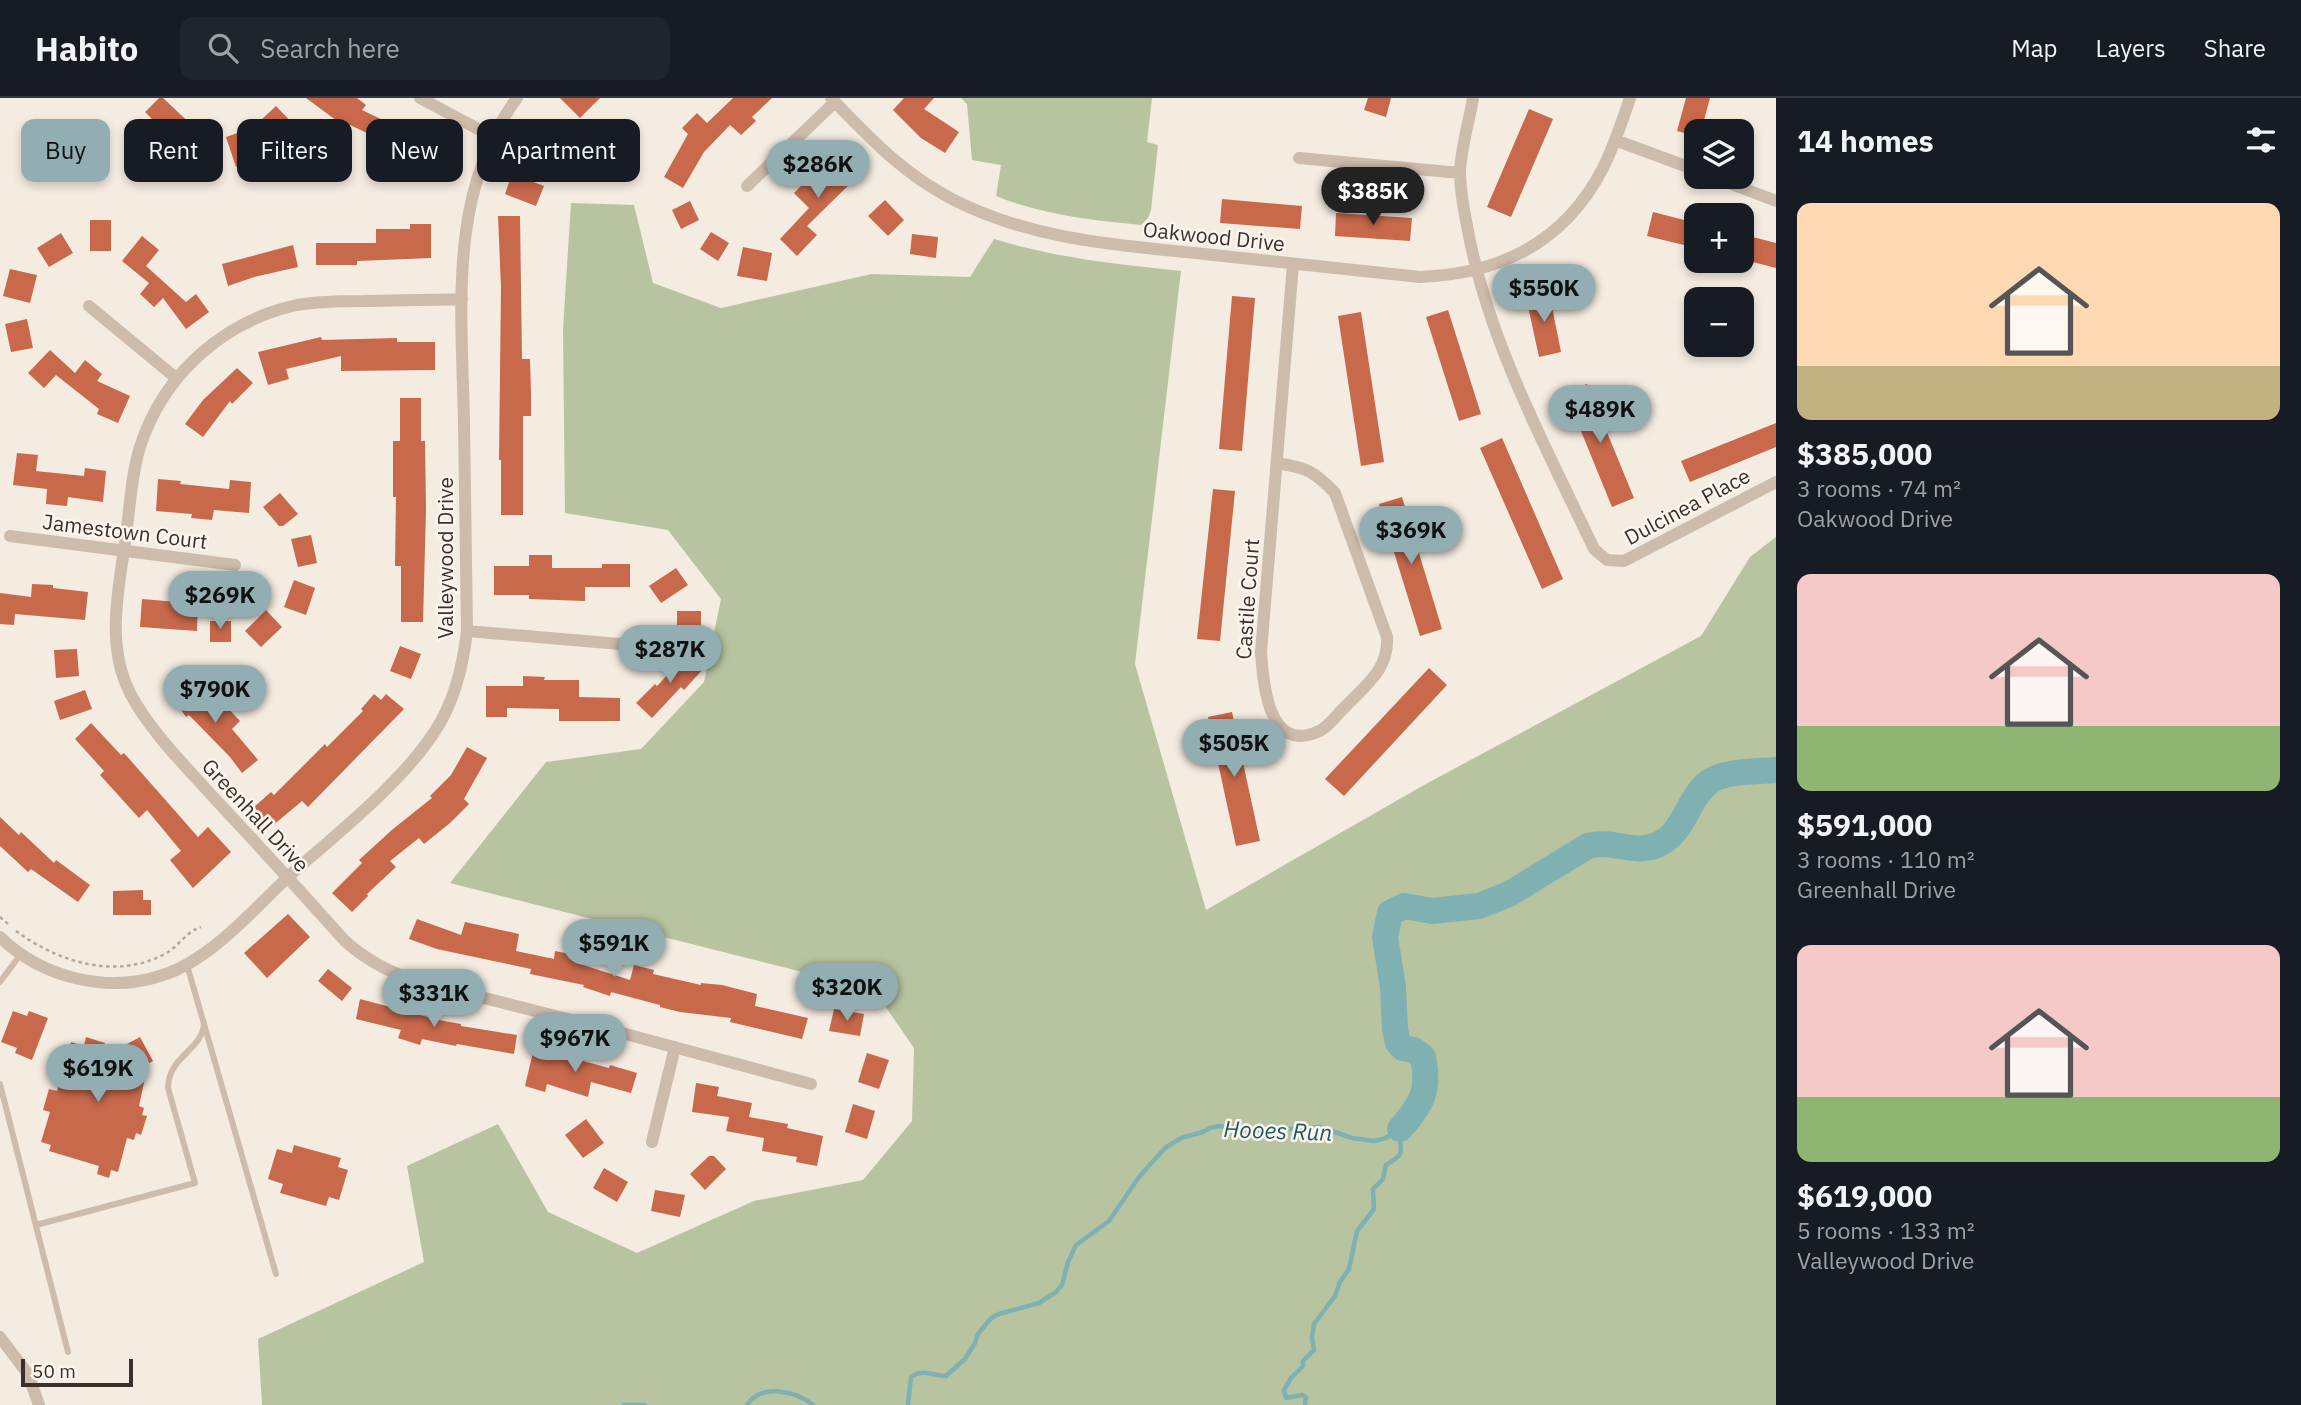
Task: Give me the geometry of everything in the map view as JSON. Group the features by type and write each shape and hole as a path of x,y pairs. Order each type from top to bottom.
{"street":[{"path":"420,98 477,128"},
{"name":"Valleywood Drive","path":"504,119 517,98"},
{"name":"Dulcinea Place","path":"1473,98 1460,173 1461,194 1477,271 1493,326 1516,384 1599,555 1614,562 1624,561 1776,482"},
{"name":"Oakwood Drive","path":"833,100 891,159 921,180 952,199 1021,227 1064,238 1420,277 1451,276 1477,271 1516,257 1559,228 1592,188 1615,140 1630,98"},
{"path":"747,186 833,100"},
{"path":"1615,140 1684,166"},
{"path":"1299,158 1460,173"},
{"name":"Valleywood Drive","path":"0,937 42,967 90,982 142,981 187,965 223,938 373,801 421,751 437,728 450,704 459,678 467,631 461,299 466,222 477,177"},
{"path":"1744,189 1776,201"},
{"name":"Castile Court","path":"1277,463 1306,468 1335,493 1387,636 1388,649 1380,671 1321,730 1306,735 1295,735 1275,723 1262,677 1261,653 1293,264"},
{"name":"Greenhall Drive","path":"461,299 298,305 262,316 227,333 196,356 176,378 149,423 139,448 133,475 116,612 120,662 131,695 191,772 345,942 384,969 410,979 811,1084"},
{"path":"89,306 176,378"},
{"name":"Jamestown Court","path":"10,536 235,565"},
{"path":"467,631 620,644"},
{"path":"652,1142 675,1047"},
{"path":"0,1337 28,1374 38,1405"}],"lane":[{"path":"0,982 21,954"},
{"path":"187,965 276,1274"},
{"path":"36,1226 195,1183 168,1081 176,1063 201,1038 204,1023"},
{"path":"0,1084 68,1352"}],"path":[{"path":"0,917 34,944 57,956 79,963 105,966 152,960 174,948 189,932 201,927"}],"green space":[{"path":"961,98 1152,98 1147,142 1158,145 1148,218 1141,225 1086,219 1031,208 996,196 1001,165 972,160 967,104"},
{"path":"571,203 634,205 653,283 721,308 872,274 970,277 994,239 1063,256 1181,271 1135,664 1206,910 1424,785 1701,636 1750,557 1776,537 1776,1405 262,1405 258,1339 424,1262 407,1166 498,1124 548,1212 637,1253 754,1201 863,1180 912,1121 914,1048 874,990 450,883 546,762 641,749 704,682 721,599 668,530 565,513 563,329"}],"building":[{"path":"159,98 163,98 185,119 152,119 145,112"},
{"path":"306,98 357,98 366,105 362,110 381,119 366,119 366,133 352,126 352,119 334,119"},
{"path":"560,98 600,98 580,118"},
{"path":"733,98 772,98 752,117 756,121 741,135 730,125 704,152 683,188 664,177 688,134 682,128 697,113 707,123"},
{"path":"904,98 934,98 924,109 959,132 945,153 921,138 893,110"},
{"path":"1368,98 1391,98 1386,117 1364,110"},
{"path":"1686,98 1710,98 1704,119 1684,119 1684,133 1677,131"},
{"path":"276,106 288,119 262,119"},
{"path":"1529,109 1553,119 1511,217 1487,207"},
{"path":"237,133 237,167 236,167 226,137"},
{"path":"839,154 860,174 807,226 817,235 797,256 780,239 809,208 794,193 810,177 813,180"},
{"path":"509,182 534,182 544,186 536,206 505,194"},
{"path":"1222,199 1302,206 1300,229 1220,223"},
{"path":"885,200 904,220 888,236 868,216"},
{"path":"690,201 699,220 681,229 672,210"},
{"path":"1653,212 1684,220 1684,245 1647,236"},
{"path":"1336,213 1412,218 1410,241 1335,236"},
{"path":"498,216 520,216 522,359 530,359 531,393 531,416 523,416 523,515 501,515 501,287"},
{"path":"90,220 111,220 111,251 90,251"},
{"path":"410,224 431,224 431,258 357,261 357,265 316,265 316,243 376,243 376,229 410,229"},
{"path":"711,232 729,243 718,261 700,249"},
{"path":"61,233 73,253 49,267 37,248"},
{"path":"912,234 938,237 936,258 910,254"},
{"path":"142,236 159,250 146,266 186,302 196,294 209,312 186,329 163,298 154,307 140,294 149,283 122,261"},
{"path":"1754,237 1776,243 1776,268 1754,262"},
{"path":"293,245 298,267 228,286 222,264"},
{"path":"743,247 772,253 767,281 737,276"},
{"path":"10,269 37,275 30,303 3,296"},
{"path":"1549,292 1561,352 1539,357 1526,297"},
{"path":"1232,296 1255,298 1242,451 1219,449"},
{"path":"1448,310 1481,414 1459,421 1426,317"},
{"path":"1361,312 1384,462 1361,466 1338,316"},
{"path":"27,319 33,348 11,352 5,324"},
{"path":"321,337 322,340 397,338 397,342 435,342 435,370 341,371 341,356 286,369 289,379 268,385 258,352"},
{"path":"50,350 75,373 85,360 102,374 97,381 130,396 118,423 97,414 99,409 56,375 44,388 28,373"},
{"path":"237,368 253,383 232,404 230,401 203,437 185,424 203,400"},
{"path":"1587,384 1634,498 1612,507 1565,392"},
{"path":"400,398 421,398 426,510 423,622 401,622 401,566 395,566 396,497 393,497 393,441 400,441"},
{"path":"1776,423 1776,447 1690,482 1681,461"},
{"path":"1502,438 1563,579 1542,589 1480,448"},
{"path":"17,453 38,455 36,471 84,476 85,468 106,471 103,502 68,497 67,506 46,504 47,489 13,485"},
{"path":"158,479 229,489 230,480 251,482 249,513 214,510 212,520 191,518 192,514 156,511"},
{"path":"1213,489 1235,491 1220,641 1197,639"},
{"path":"280,493 298,514 283,526 279,526 263,507"},
{"path":"1402,497 1442,629 1420,636 1379,504"},
{"path":"311,535 317,563 298,567 291,539"},
{"path":"529,555 552,555 552,568 602,568 602,564 630,564 630,587 585,587 585,601 529,599 529,595 494,595 494,566 529,566"},
{"path":"676,568 688,585 661,603 649,586"},
{"path":"294,580 315,588 306,615 284,607"},
{"path":"32,584 88,592 85,620 15,614 14,625 0,624 0,593 31,597"},
{"path":"177,598 198,598 197,631 140,627 142,599 177,602"},
{"path":"266,610 282,627 261,647 245,631"},
{"path":"677,611 701,611 701,640 677,640"},
{"path":"210,621 231,621 231,642 210,642"},
{"path":"400,646 421,654 411,679 390,671"},
{"path":"77,649 79,676 56,678 54,650"},
{"path":"688,653 704,668 684,690 681,687 652,718 636,703 655,684 657,686"},
{"path":"1429,668 1447,685 1344,796 1325,779"},
{"path":"523,676 545,677 544,680 579,680 579,697 620,698 620,721 559,721 559,709 507,708 507,717 486,717 486,686 523,686"},
{"path":"190,681 215,716 226,706 240,721 232,729 258,760 242,773 189,715 186,717 170,695"},
{"path":"85,690 92,709 60,720 54,701"},
{"path":"374,694 381,700 386,694 404,709 308,807 302,801 271,827 254,807 271,792 274,795 325,744 327,747 363,711 361,709"},
{"path":"1232,712 1260,841 1236,846 1208,717"},
{"path":"91,723 121,755 124,753 198,837 208,827 231,852 193,888 170,860 181,851 147,810 139,818 100,775 104,771 75,739"},
{"path":"467,747 487,758 464,799 469,804 424,844 419,838 390,861 396,867 352,912 332,893 362,863 359,860 432,798 430,796 451,775"},
{"path":"0,817 19,835 21,832 54,863 56,860 90,885 78,902 31,869 28,872 0,846"},
{"path":"143,890 143,900 151,900 151,915 113,915 113,891"},
{"path":"288,914 310,937 267,978 244,953"},
{"path":"417,919 461,935 465,922 519,934 516,951 554,959 555,951 575,955 574,962 630,980 634,965 654,970 653,974 701,985 722,985 757,994 755,1006 808,1018 802,1039 730,1022 731,1018 680,1012 611,992 610,996 583,987 584,985 530,974 531,969 437,949 409,939"},
{"path":"328,969 352,988 342,1001 318,981"},
{"path":"360,999 461,1026 517,1035 514,1054 422,1039 420,1045 398,1038 401,1030 356,1019"},
{"path":"834,1009 864,1014 860,1036 829,1031"},
{"path":"13,1011 27,1016 29,1011 48,1018 32,1060 15,1053 17,1048 1,1042"},
{"path":"86,1037 105,1043 101,1058 140,1037 153,1061 148,1064 139,1106 144,1108 142,1115 147,1116 141,1135 136,1133 134,1140 127,1138 118,1172 111,1170 109,1178 97,1174 99,1166 49,1151 51,1145 41,1142 50,1112 43,1110 49,1089 57,1091 71,1042 84,1046"},
{"path":"534,1048 637,1073 631,1093 591,1082 588,1097 547,1084 545,1092 525,1086"},
{"path":"867,1053 889,1060 879,1089 858,1082"},
{"path":"696,1083 719,1087 717,1096 752,1103 749,1117 788,1124 787,1128 823,1136 817,1166 796,1162 797,1157 762,1151 764,1138 726,1131 729,1117 692,1112"},
{"path":"853,1104 875,1111 867,1139 845,1132"},
{"path":"586,1119 604,1143 583,1158 565,1135"},
{"path":"294,1145 341,1158 338,1167 348,1170 339,1200 329,1197 326,1206 280,1193 283,1184 268,1179 277,1149 292,1153"},
{"path":"709,1156 714,1156 726,1169 705,1190 690,1174"},
{"path":"604,1168 628,1182 617,1202 593,1188"},
{"path":"655,1190 685,1195 680,1217 651,1211"}],"waterway":[{"name":"Hooes Run","path":"1400,1129 1419,1104 1425,1088 1425,1069 1423,1057 1398,1043 1385,937 1390,913 1404,906 1432,911 1479,906 1509,894 1588,846 1606,844 1648,848 1657,845 1675,831 1697,795 1712,780 1735,773 1776,770"},
{"name":"Hooes Run","path":"908,1405 911,1377 924,1373 946,1376 965,1359 978,1334 991,1318 1039,1303 1056,1292 1062,1285 1076,1245 1109,1221 1139,1177 1165,1148 1181,1138 1219,1126 1255,1131 1320,1127 1352,1138 1374,1141 1386,1138 1400,1129"},
{"path":"1305,1405 1306,1397 1302,1395 1286,1398 1284,1390 1303,1366 1303,1361 1314,1350 1314,1324 1335,1296 1349,1269 1357,1231 1374,1209 1373,1189 1383,1179 1386,1165 1400,1154 1400,1129"},
{"name":"Hooes Run","path":"747,1405 753,1398 770,1392 788,1393 813,1405"},
{"name":"Hooes Run","path":"624,1405 645,1405"}]}
